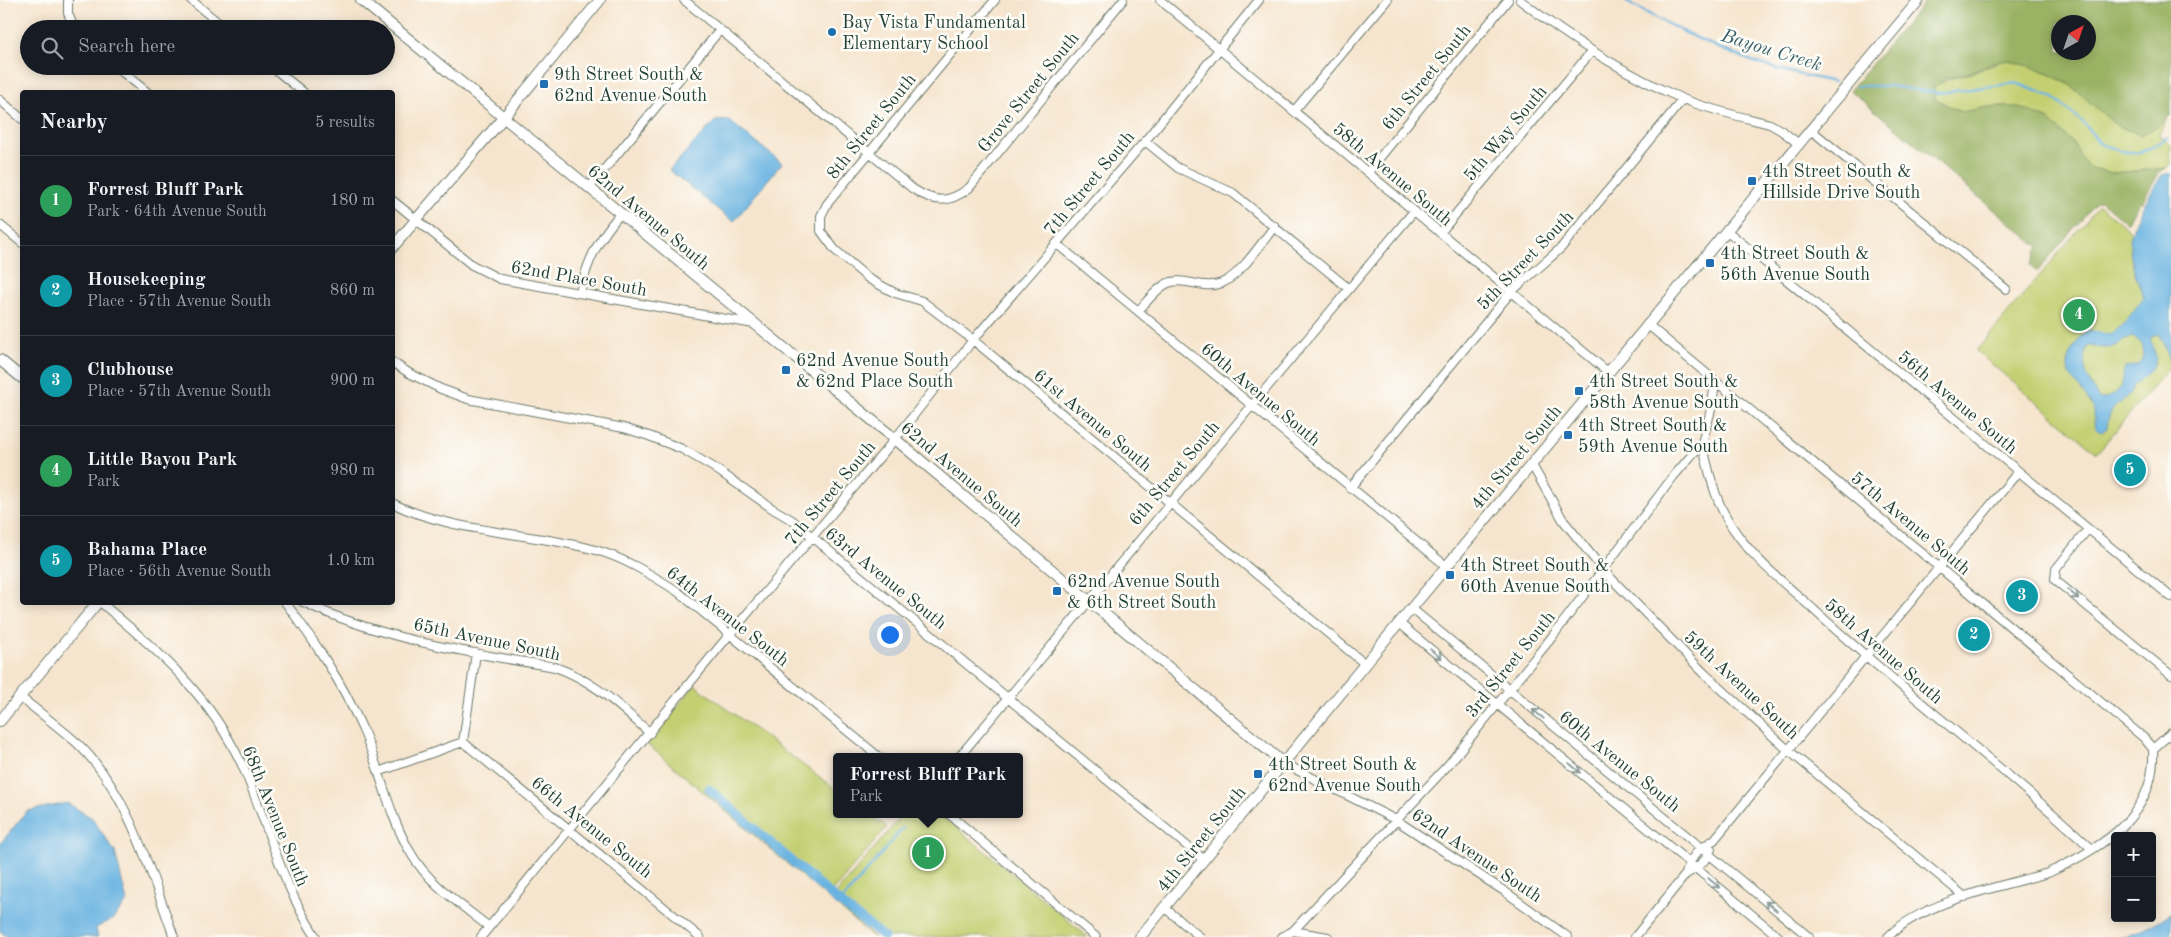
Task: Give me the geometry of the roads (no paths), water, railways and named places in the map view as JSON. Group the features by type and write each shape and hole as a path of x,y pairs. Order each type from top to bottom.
{"street":[{"path":"68,0 68,13 71,20"},
{"path":"191,0 215,20"},
{"name":"62nd Avenue South","path":"361,0 385,20"},
{"path":"395,244 504,117 600,0"},
{"path":"684,0 869,153"},
{"name":"8th Street South","path":"862,273 826,240 821,231 821,216 827,204 995,0"},
{"name":"Grove Street South","path":"869,153 925,197 939,201 952,198 969,188 1123,0"},
{"name":"58th Avenue South","path":"1160,0 1608,372"},
{"name":"7th Street South","path":"481,937 730,634 895,439 974,340 1144,141 1259,0"},
{"path":"1294,111 1387,0"},
{"name":"6th Street South","path":"1368,172 1508,0"},
{"path":"1520,0 1592,52 1683,99 1770,124 1782,130 1799,144"},
{"name":"4th Street South","path":"1140,937 1647,324 1919,0"},
{"name":"62nd Avenue South","path":"395,28 895,439 1284,763 1396,820 1504,891 1568,937"},
{"path":"589,188 720,30"},
{"name":"5th Way South","path":"1440,233 1592,52"},
{"path":"126,75 145,90"},
{"path":"282,75 301,90"},
{"name":"5th Street South","path":"1350,488 1512,292 1561,248 1683,99"},
{"path":"0,100 20,117"},
{"path":"1811,130 2006,289"},
{"path":"1144,141 1178,168 1233,193 1348,288"},
{"name":"62nd Place South","path":"395,202 472,265 485,273 516,284 580,292 754,324"},
{"name":"6th Street South","path":"962,753 1250,405 1414,211"},
{"path":"580,292 594,249 620,214"},
{"path":"0,225 20,241"},
{"path":"1138,312 1166,284 1181,280 1198,286 1214,286 1225,282 1236,274 1275,226"},
{"name":"56th Avenue South","path":"1726,230 2171,597"},
{"name":"60th Avenue South","path":"1057,244 1446,566"},
{"name":"61st Avenue South","path":"862,273 895,293 922,301 974,340 1365,664"},
{"name":"57th Avenue South","path":"1647,324 2144,738 2153,749"},
{"path":"0,360 20,376"},
{"name":"63rd Avenue South","path":"395,364 417,377 468,399 624,428 682,449 713,467 792,520 1204,860"},
{"name":"3rd Street South","path":"1282,937 1293,931 1448,765 1604,571 1673,477 1702,443 1712,406 1715,381"},
{"name":"58th Avenue South","path":"1702,443 1714,490 1725,516 1736,533 1757,558 1866,658 2059,819 2092,849"},
{"name":"59th Avenue South","path":"1532,465 1564,520 1604,571 1704,673 1788,750 1965,896"},
{"path":"1686,874 1689,862 1701,847 1714,840 2018,472"},
{"name":"64th Avenue South","path":"395,504 434,518 561,542 609,555 650,574 677,591 874,753"},
{"path":"2088,529 2056,569 2055,580 2171,675"},
{"path":"0,721 97,605"},
{"name":"68th Avenue South","path":"103,605 173,665 198,693 212,713 243,767 288,887 316,937"},
{"path":"287,605 329,664 362,728 401,834 412,856 426,874 489,927"},
{"name":"65th Avenue South","path":"310,605 359,625 414,640 555,667 574,674 592,684 650,733"},
{"name":"60th Avenue South","path":"1411,608 1809,937"},
{"name":"60th Avenue South","path":"1399,623 1778,937"},
{"path":"378,772 463,742 476,653"},
{"path":"20,697 78,744 116,794 134,827 174,937"},
{"path":"1888,937 1932,909 1965,896 2048,873 2092,849 2125,825 2139,808 2150,781 2154,764 2153,749 2171,733"},
{"name":"66th Avenue South","path":"463,742 700,937"},
{"path":"953,818 1096,937"},
{"path":"1635,937 1686,874 1696,869 1710,854 1714,840"},
{"path":"1165,908 1200,937"},
{"path":"1293,931 1328,937"}],"water":[{"path":"728,120 782,163 734,221 669,170 715,121"},
{"path":"2171,173 2171,363 2159,334 2151,336 2151,343 2156,357 2153,367 2112,410 2107,428 2102,432 2096,430 2093,408 2069,372 2069,356 2084,333 2089,330 2109,334 2118,329 2144,297 2132,261 2130,241 2136,221 2162,175","holes":["2134,337 2142,344 2143,359 2139,364 2125,368 2119,390 2109,397 2099,399 2089,381 2085,368 2084,361 2087,347 2111,347"]},
{"path":"67,803 92,818 115,852 127,902 113,919 96,928 98,937 7,937 0,931 0,844 27,811"},
{"path":"2171,913 2171,937 2122,937 2155,923"}],"waterway":[{"name":"Bayou Creek","path":"1623,0 1686,33 1735,55 1772,68 1834,82"},
{"name":"Bayou Creek","path":"1857,86 1889,86 1939,93 2016,83 2052,97 2084,123 2100,144 2121,151 2139,153 2167,138"},
{"path":"709,789 840,903 884,937"},
{"path":"840,903 903,828"}],"place":[{"name":"Bay Vista Fundamental Elementary School","path":"832,32"},
{"name":"9th Street South & 62nd Avenue South","path":"544,84"},
{"name":"4th Street South & Hillside Drive South","path":"1752,181"},
{"name":"4th Street South & 56th Avenue South","path":"1710,263"},
{"name":"Little Bayou Park","path":"2079,315"},
{"name":"62nd Avenue South & 62nd Place South","path":"786,370"},
{"name":"4th Street South & 58th Avenue South","path":"1579,391"},
{"name":"4th Street South & 59th Avenue South","path":"1568,435"},
{"name":"Bahama Place","path":"2130,470"},
{"name":"4th Street South & 60th Avenue South","path":"1450,575"},
{"name":"62nd Avenue South & 6th Street South","path":"1057,591"},
{"name":"Clubhouse","path":"2022,596"},
{"name":"Housekeeping","path":"1974,635"},
{"name":"4th Street South & 62nd Avenue South","path":"1258,774"},
{"name":"Forrest Bluff Park","path":"928,853"}]}
